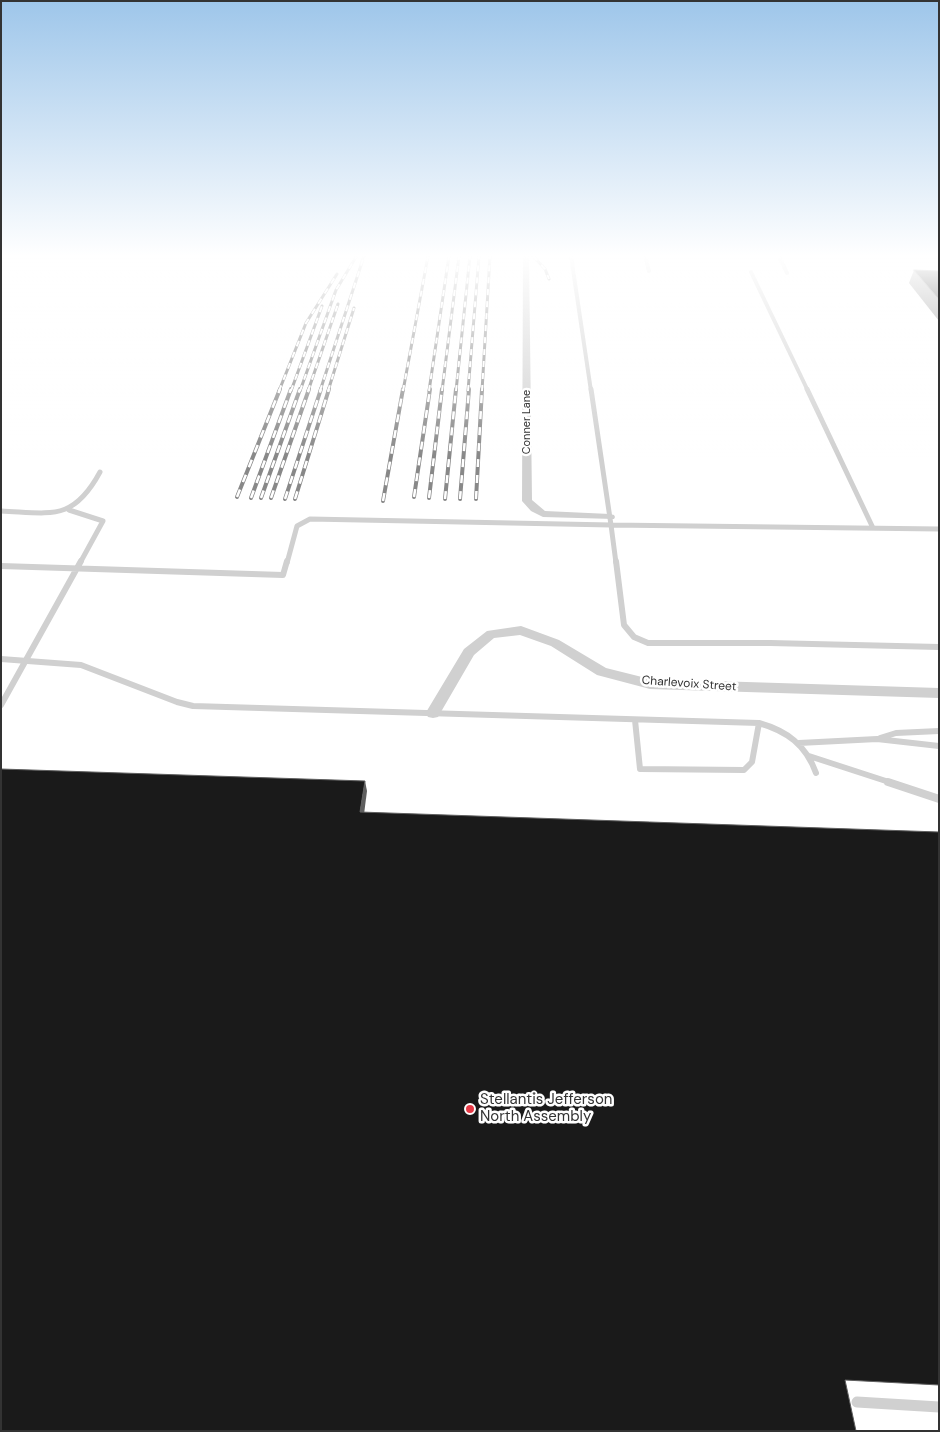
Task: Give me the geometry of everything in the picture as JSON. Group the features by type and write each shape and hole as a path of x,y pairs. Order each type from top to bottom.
{"street":[{"name":"Conner Lane","path":"526,323 527,501 543,514 610,521"},
{"name":"Charlevoix Street","path":"433,713 469,652 491,634 521,630 555,643 602,672 650,684 939,693"}],"lane":[{"path":"581,323 624,625 634,637 648,643 770,643 939,647"},
{"path":"775,323 873,528"},
{"path":"1,511 62,512 69,510 83,500 100,472"},
{"path":"1,705 103,521 69,510"},
{"path":"1,566 283,575 297,526 310,519 610,521 939,529"},
{"path":"1,659 36,660 81,665 177,702 193,706 759,723 778,729 799,744 809,756 816,773"},
{"path":"635,720 640,769 744,770 752,762 759,723"},
{"path":"877,739 896,732 939,731"},
{"path":"799,744 877,739 939,746"},
{"path":"809,756 939,799"},
{"path":"857,1402 939,1407"}],"building":[{"name":"Stellantis Jefferson North Assembly","path":"1,769 365,781 360,812 939,832 939,1385 845,1380 856,1431 1,1431"}],"railway":[{"path":"279,391 306,323"},
{"path":"291,391 316,323"},
{"path":"300,391 324,323"},
{"path":"308,391 332,323"},
{"path":"320,391 342,323"},
{"path":"328,391 349,323"},
{"path":"403,391 416,323"},
{"path":"429,391 439,323"},
{"path":"442,391 451,323"},
{"path":"456,391 463,323"},
{"path":"468,391 474,323"},
{"path":"482,391 486,323"},
{"path":"237,497 280,389"},
{"path":"251,498 291,389"},
{"path":"261,498 300,389"},
{"path":"271,498 309,389"},
{"path":"285,499 321,389"},
{"path":"295,499 329,389"},
{"path":"383,501 403,389"},
{"path":"414,497 430,389"},
{"path":"429,498 442,389"},
{"path":"445,499 456,389"},
{"path":"460,499 469,389"},
{"path":"476,499 482,389"}],"place":[{"name":"Stellantis Jefferson North Assembly","path":"470,1109"}]}
